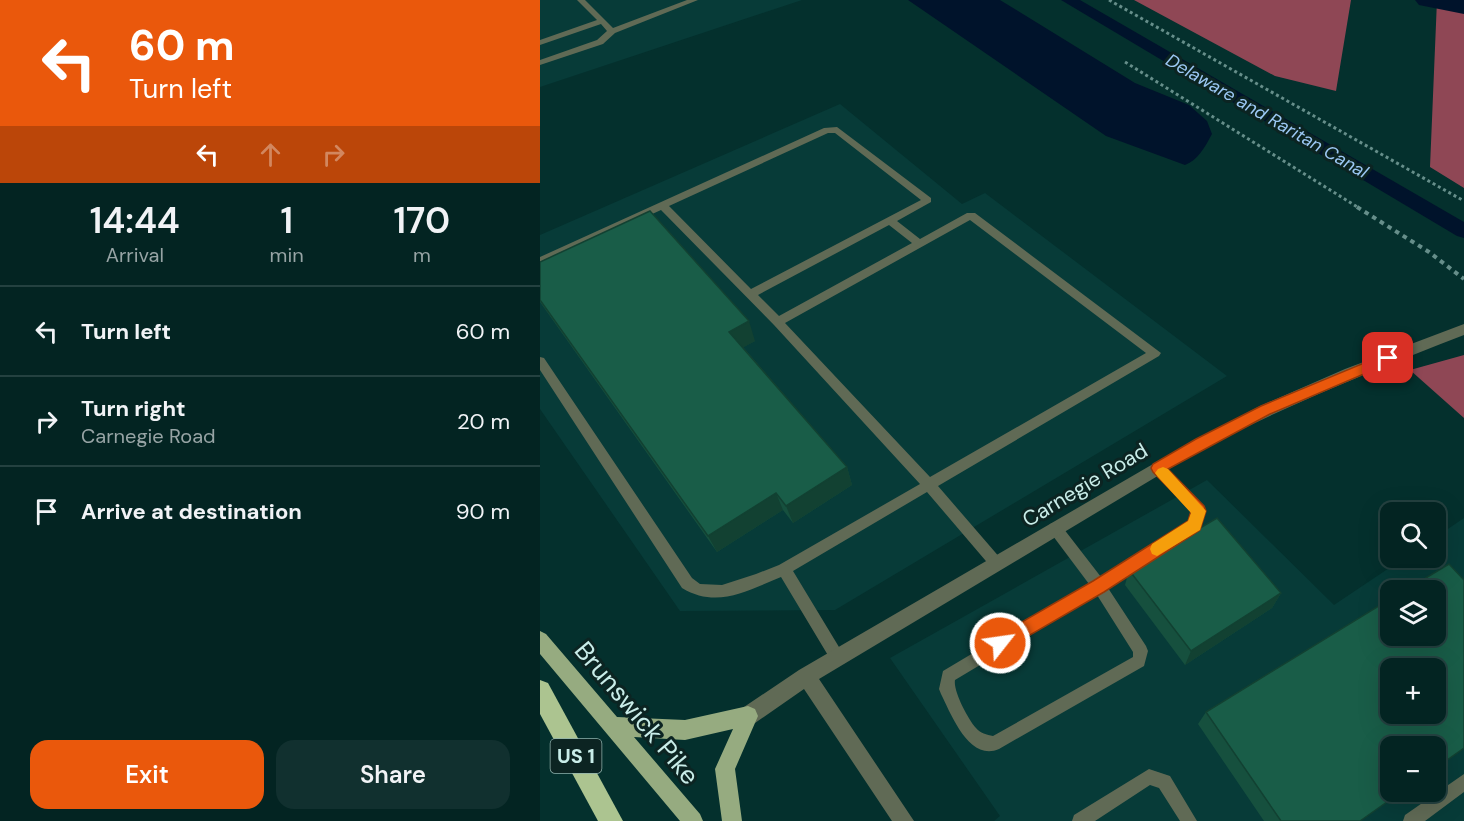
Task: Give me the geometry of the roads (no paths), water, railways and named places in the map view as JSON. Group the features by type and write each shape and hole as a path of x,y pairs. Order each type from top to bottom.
{"highway":[{"name":"US 1","path":"540,691 611,821"}],"main road":[{"name":"Brunswick Pike","path":"540,640 693,821"},
{"path":"613,726 685,730 748,716"},
{"path":"732,821 725,769 748,716"}],"street":[{"name":"Carnegie Road","path":"748,716 837,657 1201,443 1265,410 1350,373 1464,329"},
{"path":"806,676 904,821"}],"lane":[{"path":"581,0 612,31"},
{"path":"540,63 600,42 612,31 694,0"},
{"path":"540,43 602,21"},
{"path":"540,261 832,129 928,200 750,294"},
{"path":"662,205 778,322 929,485 996,563"},
{"path":"540,361 679,572 695,590 722,592 784,569 1155,353 971,215 778,322"},
{"path":"890,220 919,244"},
{"path":"1055,528 1099,586 1141,651 1138,661 994,744 981,741 970,733 946,689 948,676 1099,586 1194,525 1199,511 1158,468"},
{"path":"784,569 837,657"},
{"path":"1080,821 1149,777 1164,782 1189,821"},
{"path":"1411,821 1464,782"}],"waterway":[{"name":"Delaware and Raritan Canal","path":"1069,0 1464,231"},
{"path":"1428,0 1464,6"}]}
